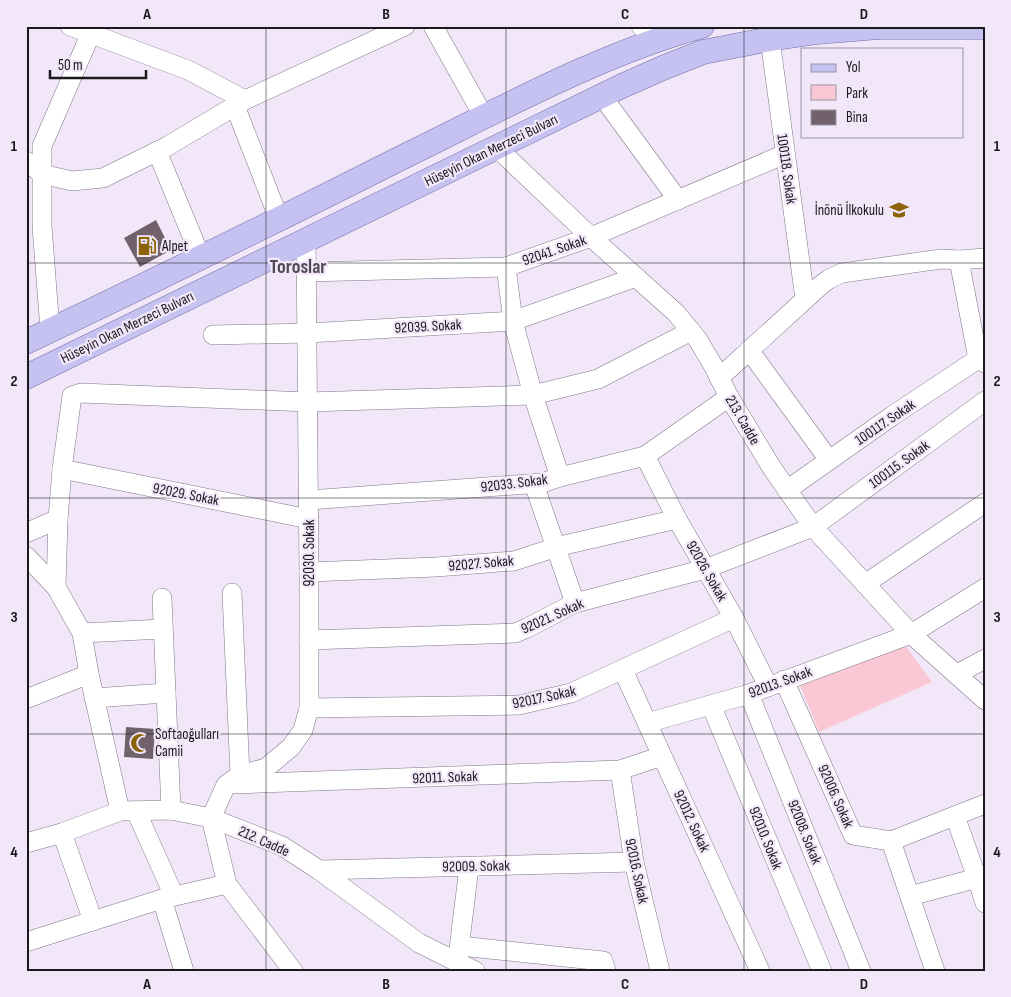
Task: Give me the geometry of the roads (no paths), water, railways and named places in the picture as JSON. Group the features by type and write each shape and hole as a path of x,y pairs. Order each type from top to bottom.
{"main road":[{"name":"Hüseyin Okan Merzeci Bulvarı","path":"26,342 201,258 583,69 648,34 678,33 702,26"},
{"name":"Hüseyin Okan Merzeci Bulvarı","path":"26,377 602,96 703,52 817,32 879,27 985,27"}],"street":[{"path":"70,26 92,30 188,70 240,103 279,219"},
{"path":"26,162 42,174 72,181 103,178 157,151 240,103 405,26"},
{"path":"432,26 484,117"},
{"path":"50,330 42,226 42,146 92,30"},
{"name":"100118. Sokak","path":"770,39 805,299"},
{"path":"602,96 678,200"},
{"name":"213. Cadde","path":"496,147 591,237 676,313 698,340 729,397 772,468 813,527 911,634 985,700"},
{"path":"157,151 201,258"},
{"name":"92041. Sokak","path":"307,272 506,267 591,237 785,154"},
{"name":"92030. Sokak","path":"233,780 266,768 292,747 303,730 309,708 310,572 306,240"},
{"path":"719,378 805,299 829,279 842,273 941,259 985,258"},
{"path":"959,260 983,359"},
{"path":"506,267 513,321 533,394 560,477"},
{"name":"92039. Sokak","path":"213,335 308,333 513,321 636,277"},
{"path":"56,586 62,469 72,396 81,393 308,402 533,394 598,379 691,332"},
{"path":"749,350 829,460"},
{"name":"100117. Sokak","path":"787,490 892,416 983,359"},
{"name":"92033. Sokak","path":"309,500 542,483 645,456 729,397"},
{"name":"100115. Sokak","path":"813,527 985,401"},
{"name":"92026. Sokak","path":"645,456 705,569 776,683"},
{"name":"92029. Sokak","path":"62,469 309,519"},
{"path":"534,484 575,603"},
{"path":"865,584 985,503"},
{"path":"26,533 58,519"},
{"name":"92027. Sokak","path":"310,572 436,567 514,561 556,547 677,519"},
{"name":"92021. Sokak","path":"309,640 515,633 575,603 705,569 813,527"},
{"path":"26,556 56,586 82,632 94,698 128,811 168,897 184,971"},
{"name":"92013. Sokak","path":"647,724 749,694 911,634 985,588"},
{"path":"232,593 233,780 211,818 227,884 289,970"},
{"path":"162,598 172,810"},
{"name":"92017. Sokak","path":"309,708 519,704 571,693 734,618"},
{"path":"82,632 163,628"},
{"path":"958,674 985,660"},
{"name":"92012. Sokak","path":"623,670 760,971"},
{"path":"26,699 89,674"},
{"name":"92006. Sokak","path":"776,683 853,835 891,841"},
{"path":"94,698 166,693"},
{"name":"92008. Sokak","path":"749,694 861,971"},
{"name":"92010. Sokak","path":"711,705 822,971"},
{"name":"92011. Sokak","path":"233,780 620,770 662,756"},
{"name":"92016. Sokak","path":"620,770 634,862 660,971"},
{"path":"935,971 891,841 985,804"},
{"name":"212. Cadde","path":"26,843 128,811 172,810 211,818 282,846 319,870 419,943 459,954 475,971"},
{"path":"956,816 981,877 985,903"},
{"path":"62,833 93,921"},
{"name":"92009. Sokak","path":"319,870 634,862"},
{"path":"469,867 459,954 603,961 606,971"},
{"path":"910,896 981,877"},
{"path":"26,942 168,897 227,884"}],"place":[{"name":"İnönü İlkokulu","path":"899,210"},
{"name":"Alpet","path":"147,246"},
{"name":"Softaoğulları Camii","path":"140,743"}],"district":[{"name":"Toroslar","path":"298,266"}]}
